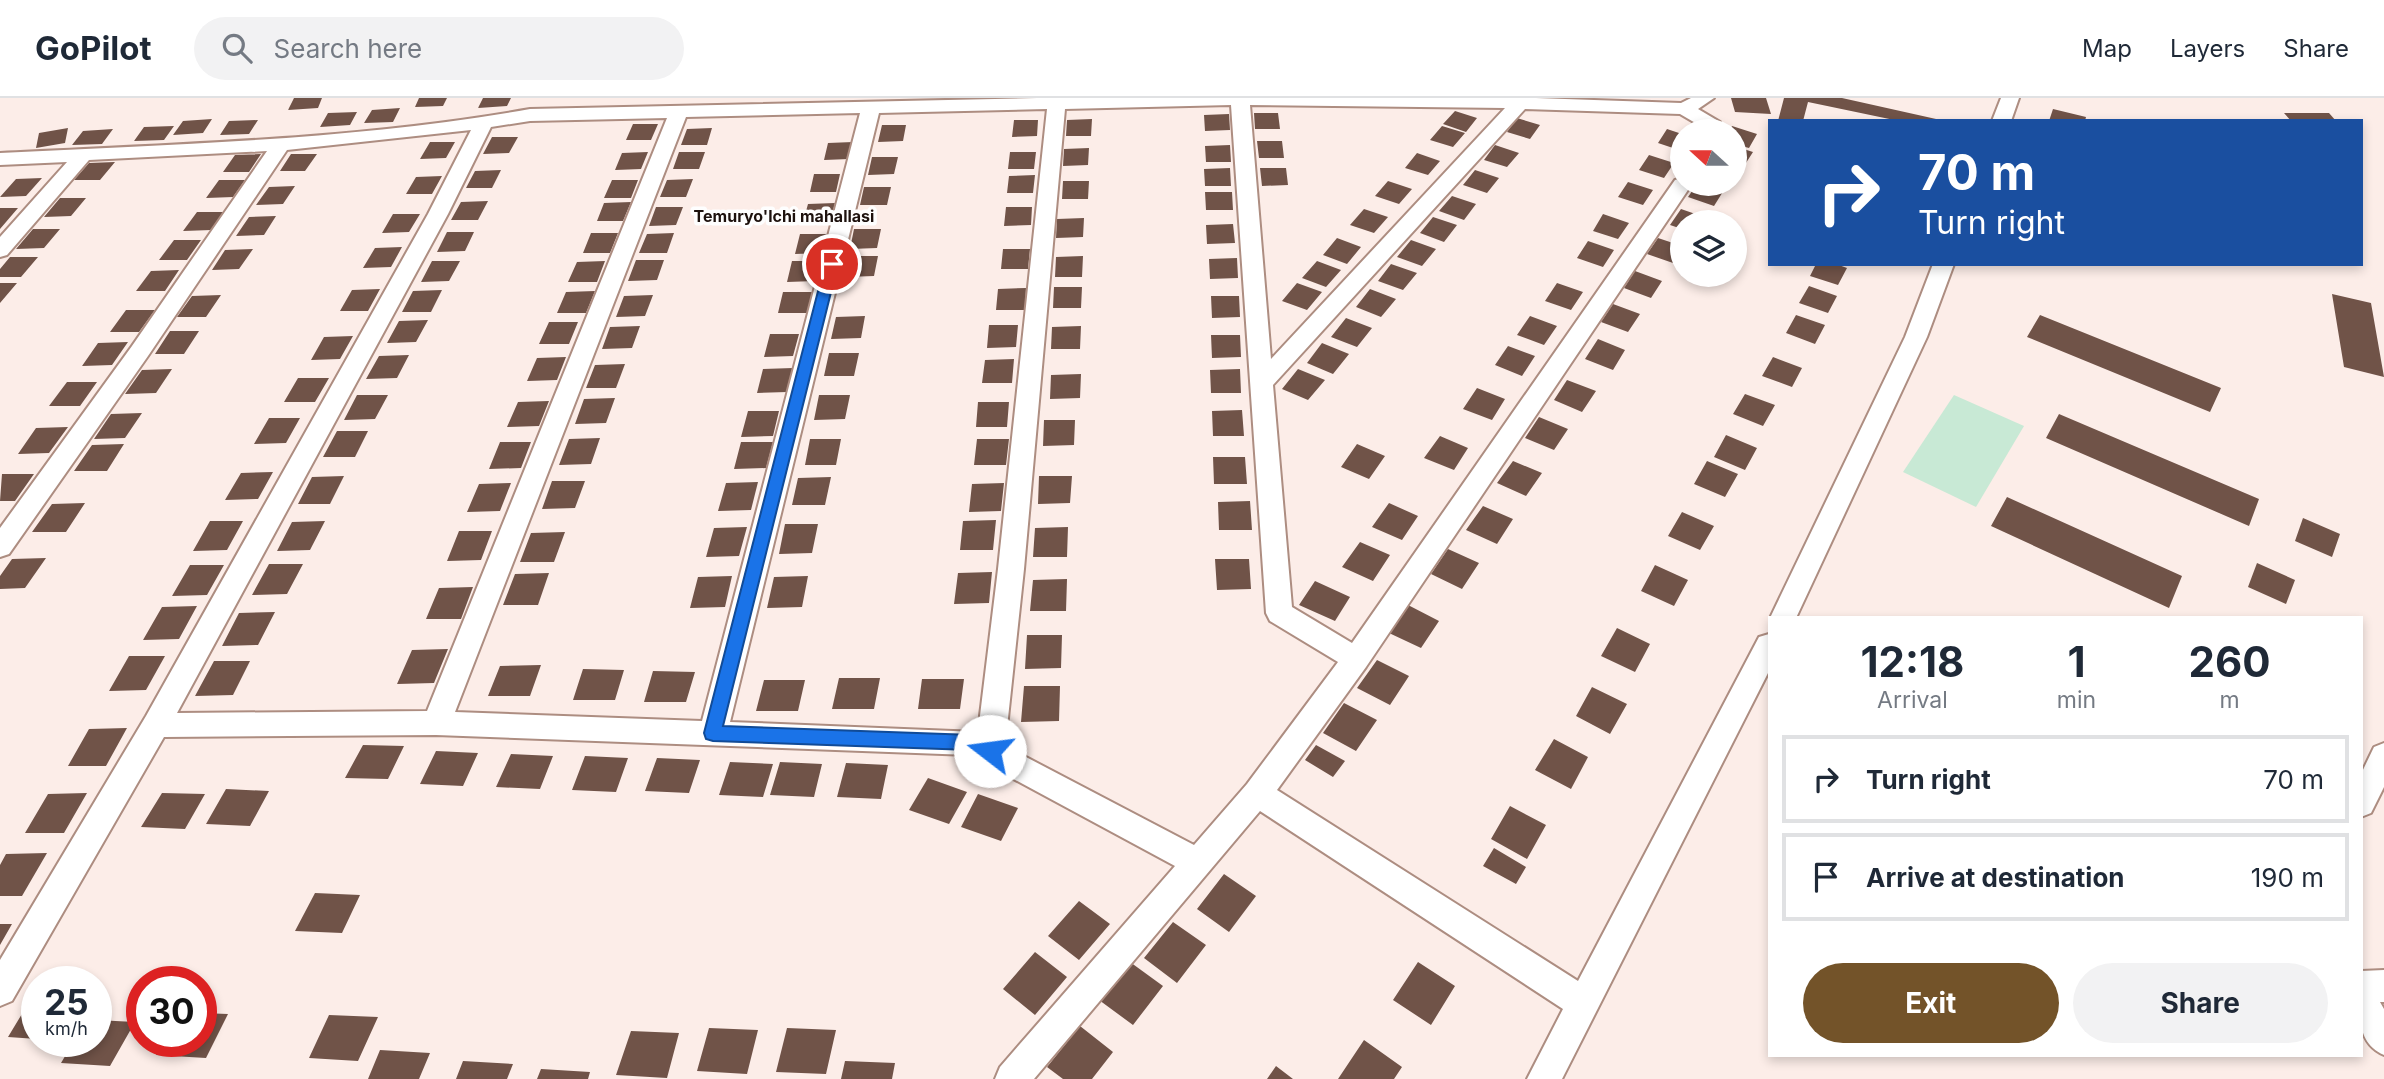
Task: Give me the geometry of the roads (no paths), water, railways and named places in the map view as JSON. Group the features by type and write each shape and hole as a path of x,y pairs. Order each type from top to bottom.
{"street":[{"path":"530,116 540,98"},
{"path":"1684,109 1705,98"},
{"path":"2002,119 2010,98"},
{"path":"0,159 281,145 530,116 1057,100 1240,99 1520,103 1684,109 1701,119"},
{"path":"1240,99 1279,613 1356,659"},
{"path":"990,751 1011,569 1057,100"},
{"path":"1263,382 1520,103"},
{"path":"713,733 871,107"},
{"path":"436,723 678,113"},
{"path":"0,990 156,725 439,214 484,123"},
{"path":"0,547 140,351 281,145"},
{"path":"0,250 82,156"},
{"path":"1012,1079 1257,793 1356,659 1674,196"},
{"path":"1784,616 1916,337 1943,266"},
{"path":"1544,1079 1768,647"},
{"path":"156,725 436,723 973,743 1199,863"},
{"path":"2363,800 2384,756"},
{"path":"1257,793 1585,1004"},
{"path":"2363,987 2384,986"},
{"path":"2363,1006 2384,1038"}],"district":[{"name":"Temuryo'lchi mahallasi","path":"784,216"}]}
